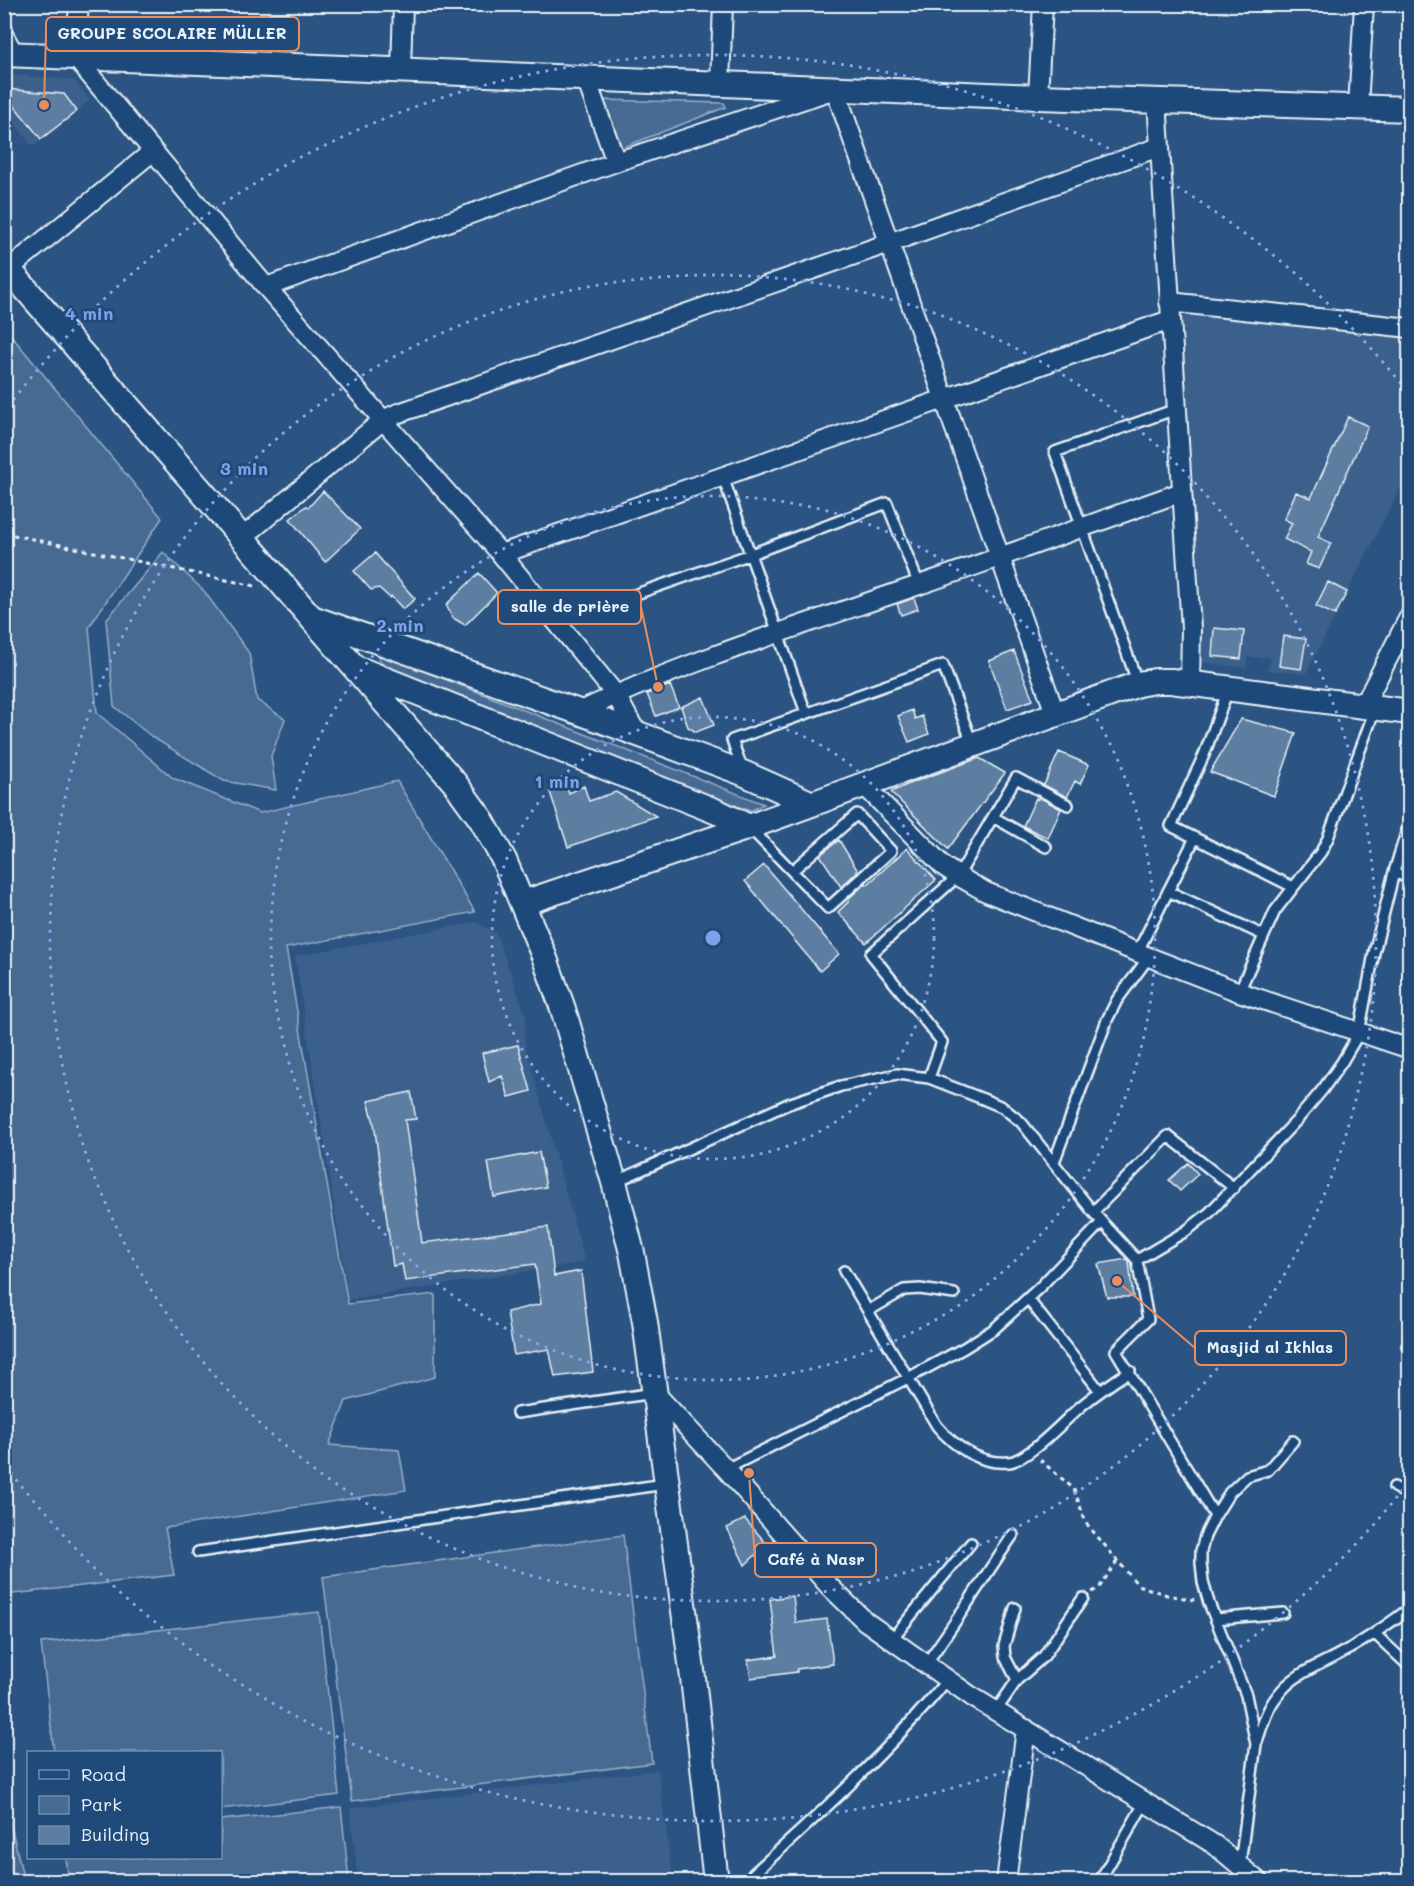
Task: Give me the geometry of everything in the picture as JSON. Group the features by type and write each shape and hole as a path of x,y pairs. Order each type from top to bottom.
{"street":[{"path":"79,4 75,57 266,287 501,554 616,694 637,734"},
{"path":"401,70 403,4"},
{"path":"720,84 723,4"},
{"path":"1038,98 1043,4"},
{"path":"1358,107 1364,4"},
{"path":"8,48 75,57 1038,98 1410,109"},
{"path":"586,79 616,162"},
{"path":"266,287 616,162 835,89"},
{"path":"835,89 1055,713"},
{"path":"1156,101 1191,628 1190,684"},
{"path":"242,538 383,420 1159,147"},
{"path":"152,152 7,267 454,782 481,819 504,860 523,903 563,1009 614,1182 632,1253 655,1393 717,1881"},
{"path":"501,554 944,400 1170,311 1410,328"},
{"path":"579,712 616,694 778,633 1182,492"},
{"path":"1370,706 1410,615"},
{"path":"308,616 744,773 810,803"},
{"path":"356,668 720,813 749,827"},
{"path":"523,903 749,827 810,803 856,798 972,744 1138,684 1155,681 1190,684 1408,709"},
{"path":"856,798 943,866 986,892 1239,992 1410,1049"},
{"path":"655,1393 726,1469 829,1586 865,1621 947,1680 1215,1845 1249,1875"},
{"path":"1006,1881 1026,1729"}],"lane":[{"path":"1138,684 1055,452 1176,409"},
{"path":"723,477 807,713"},
{"path":"556,622 751,554 887,503 919,585"},
{"path":"744,773 732,740 942,665 972,744"},
{"path":"1229,688 1204,755 1171,826 1293,887"},
{"path":"1239,992 1275,911 1321,852 1328,838 1370,706"},
{"path":"929,1078 942,1042 871,954 958,876 1016,778 1068,805"},
{"path":"749,827 828,908 891,852 856,798 792,871"},
{"path":"993,817 1046,848"},
{"path":"1137,1260 1186,1231 1209,1213 1298,1120 1342,1062 1359,1033 1370,973 1394,872 1410,820"},
{"path":"1054,1162 1107,1020 1143,955 1168,891 1195,838"},
{"path":"1394,872 1410,879"},
{"path":"1168,891 1263,935"},
{"path":"614,1182 788,1104 841,1086 897,1074 929,1078 1002,1107 1021,1122 1093,1212 1137,1260 1148,1319 1116,1351 1215,1516"},
{"path":"1093,1212 1168,1136 1234,1188"},
{"path":"726,1469 908,1378 994,1329 1028,1299 1102,1222"},
{"path":"844,1271 937,1426 948,1439 977,1457 994,1462 1010,1462 1024,1456 1100,1391 1130,1371"},
{"path":"868,1311 903,1290 920,1289 954,1294"},
{"path":"1028,1299 1100,1391"},
{"path":"1410,1343 1407,1346 1410,1348"},
{"path":"517,1413 655,1393"},
{"path":"1249,1875 1256,1744 1246,1695 1209,1603 1203,1582 1201,1551 1205,1536 1230,1492 1247,1476 1268,1470 1293,1441"},
{"path":"198,1552 667,1484"},
{"path":"1394,1487 1410,1496"},
{"path":"925,1665 949,1633 1013,1535"},
{"path":"891,1641 971,1543"},
{"path":"996,1711 1017,1680 1044,1656 1083,1598"},
{"path":"1015,1608 1004,1646 1005,1657 1017,1680"},
{"path":"1256,1744 1265,1717 1277,1696 1289,1683 1304,1672 1375,1634 1409,1609"},
{"path":"1216,1619 1283,1613"},
{"path":"1375,1634 1410,1667"},
{"path":"753,1874 829,1805 889,1746 947,1680"},
{"path":"1098,1881 1144,1802"}],"path":[{"path":"4,533 255,586"},
{"path":"1030,1451 1074,1489 1086,1523 1138,1585 1167,1595 1209,1603"},
{"path":"1083,1598 1099,1588 1117,1561"}],"shaded area":[{"path":"5,74 74,80 90,100 33,147 5,111"},
{"path":"1181,312 1409,337 1409,471 1306,674 1267,670 1271,658 1248,657 1246,668 1202,662"},
{"path":"476,922 496,933 526,1016 524,1040 585,1262 349,1300 295,956"},
{"path":"658,1770 673,1881 358,1881 350,1808"}],"green space":[{"path":"602,100 724,103 726,107 621,148"},
{"path":"5,328 162,518 89,627 97,713 173,778 260,813 397,781 475,912 286,948 348,1304 435,1294 435,1377 346,1401 329,1445 399,1450 406,1490 165,1528 174,1575 5,1595"},
{"path":"163,552 204,591 249,653 257,700 285,719 271,756 276,790 224,781 152,737 114,706 106,620"},
{"path":"383,655 764,804 750,811 386,667 378,658"},
{"path":"623,1535 652,1763 352,1801 323,1577"},
{"path":"319,1612 339,1795 222,1809 222,1751 54,1751 41,1643"},
{"path":"5,1800 24,1881 5,1881"},
{"path":"341,1807 349,1881 69,1881 66,1859 222,1859 222,1820"}],"building":[{"path":"4,89 64,94 77,111 41,139 4,93"},
{"path":"1348,417 1368,426 1318,537 1331,543 1319,569 1306,564 1311,552 1284,539 1292,523 1284,519 1296,492 1311,498"},
{"path":"323,491 360,529 325,562 290,519 306,506 309,507"},
{"path":"375,553 415,599 403,609 391,596 390,598 379,588 371,590 354,571"},
{"path":"479,573 497,593 465,625 453,618 446,605"},
{"path":"1328,582 1347,592 1335,615 1316,606"},
{"path":"914,598 918,609 901,615 897,604"},
{"path":"1214,628 1244,631 1241,659 1212,656"},
{"path":"1283,636 1306,639 1301,669 1279,666"},
{"path":"1014,651 1033,700 1007,709 989,661"},
{"path":"670,685 679,707 656,716 647,694"},
{"path":"703,697 714,725 696,732 688,727 681,707"},
{"path":"912,710 915,719 922,716 929,734 909,742 898,716"},
{"path":"1241,719 1296,733 1274,796 1210,772"},
{"path":"1059,752 1089,765 1080,784 1075,781 1067,797 1044,785"},
{"path":"979,758 1005,773 948,849 891,792"},
{"path":"566,784 569,793 584,786 589,801 616,792 656,816 568,847 550,792"},
{"path":"1039,797 1061,809 1048,838 1023,826 1036,798"},
{"path":"839,840 858,871 841,887 820,855"},
{"path":"907,848 936,880 866,943 838,912 849,901 848,899 866,883 867,885"},
{"path":"764,865 839,954 820,971 745,881"},
{"path":"518,1045 531,1091 509,1097 502,1076 489,1082 482,1053"},
{"path":"411,1092 416,1119 405,1120 422,1243 548,1227 554,1276 581,1271 593,1372 555,1377 549,1349 514,1355 507,1312 541,1304 535,1264 405,1281 402,1264 393,1266 374,1123 368,1101"},
{"path":"539,1152 546,1187 494,1197 488,1162"},
{"path":"1188,1163 1198,1174 1180,1191 1169,1180"},
{"path":"1127,1259 1133,1297 1107,1297 1098,1264"},
{"path":"745,1519 767,1544 745,1565 727,1528"},
{"path":"793,1596 796,1623 827,1619 833,1664 797,1669 797,1672 751,1678 748,1660 777,1656 770,1599"}],"place":[{"name":"GROUPE SCOLAIRE MÜLLER","path":"44,105"},
{"name":"salle de prière","path":"658,687"},
{"name":"Masjid al Ikhlas","path":"1117,1281"},
{"name":"Café à Nasr","path":"749,1473"}]}
